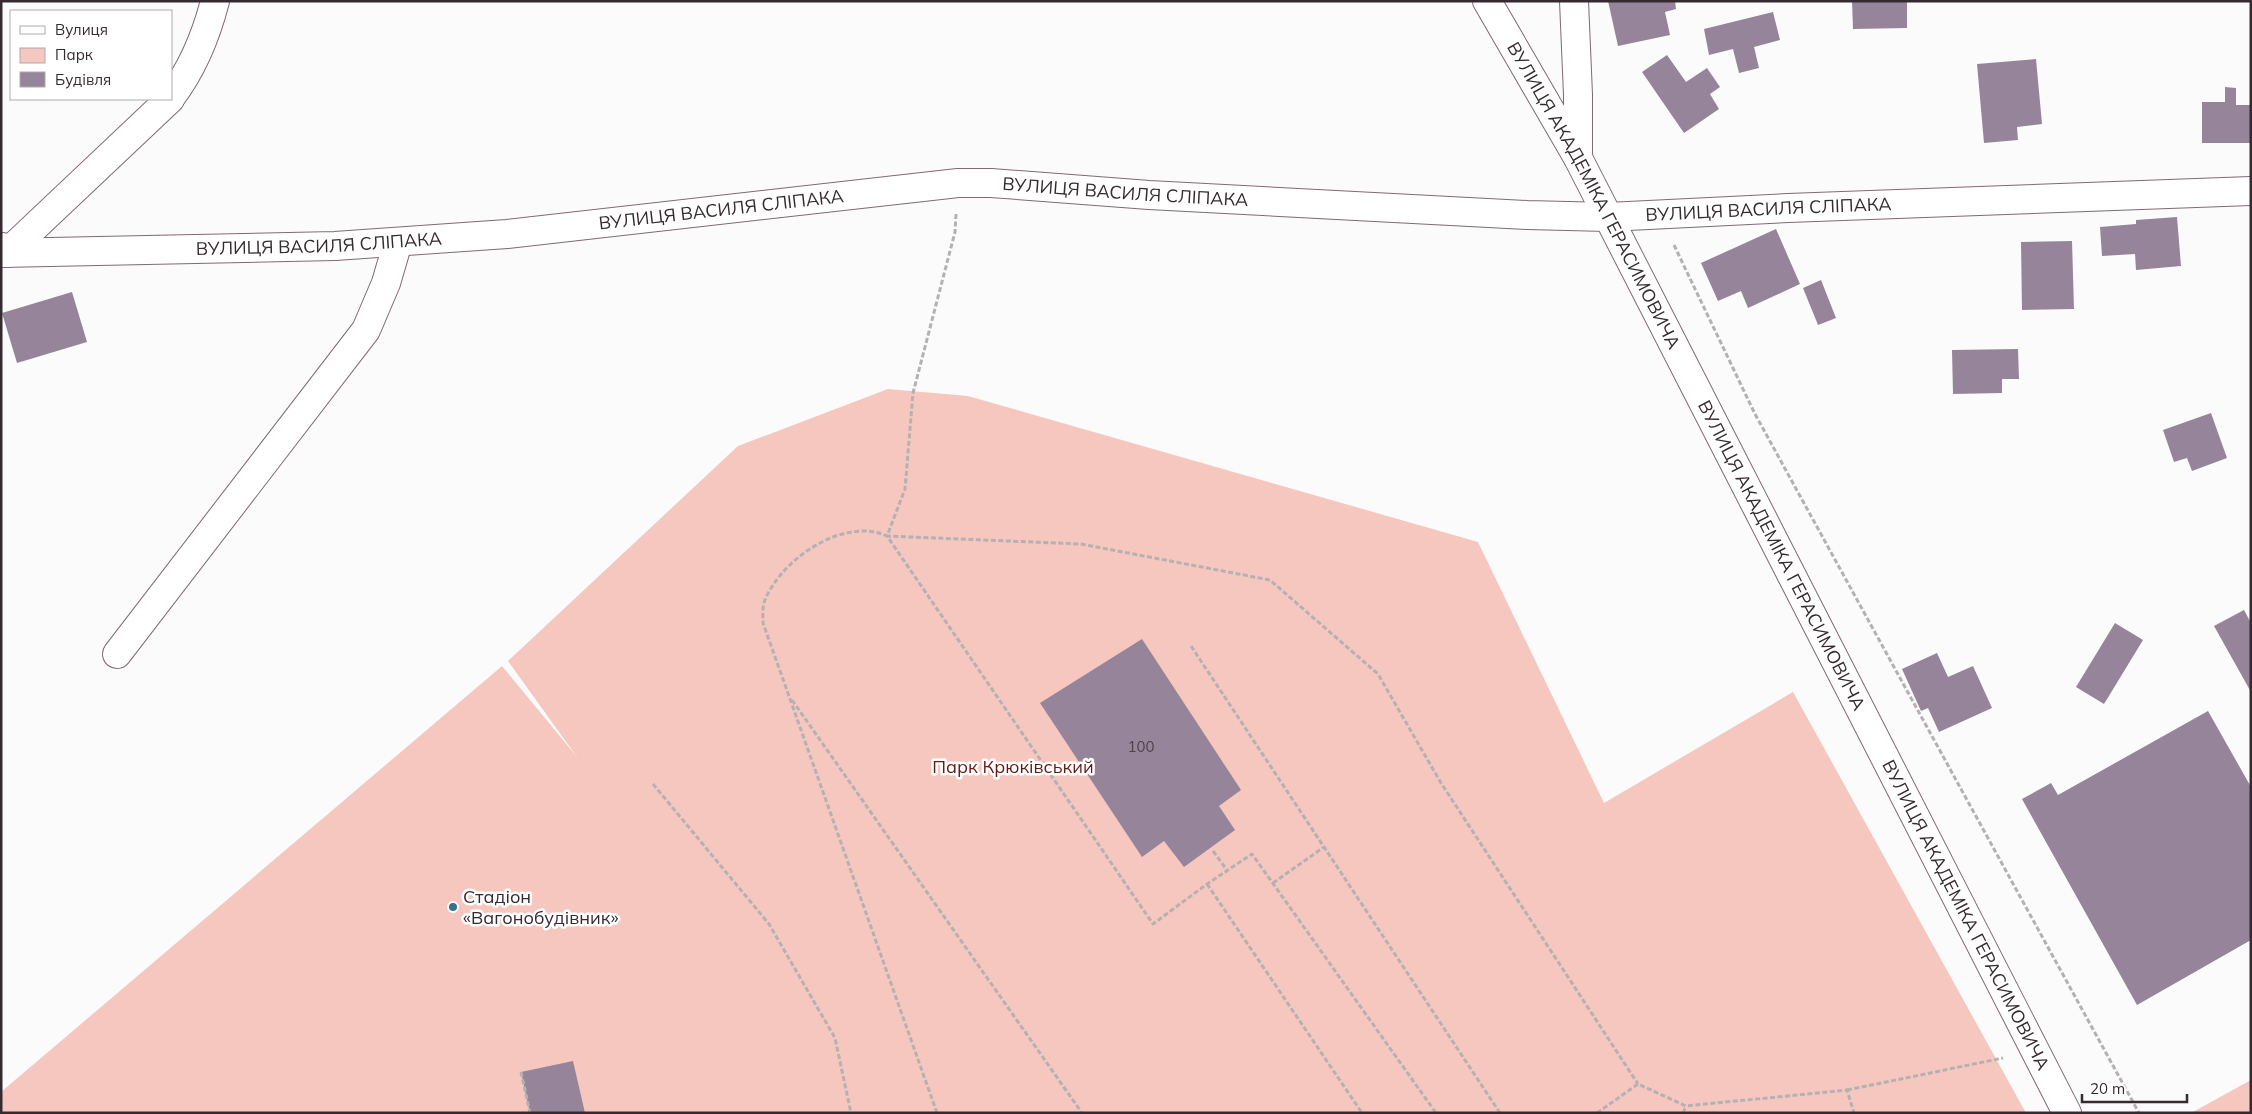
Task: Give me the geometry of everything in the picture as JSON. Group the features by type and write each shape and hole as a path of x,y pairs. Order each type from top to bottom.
{"street":[{"path":"172,95 188,73 199,50 215,1"},
{"name":"ВУЛИЦЯ АКАДЕМІКА ГЕРАСИМОВИЧА","path":"1487,1 1578,158 2067,1113"},
{"path":"1574,1 1578,95 1578,158"},
{"path":"3,251 168,100"},
{"name":"ВУЛИЦЯ ВАСИЛЯ СЛІПАКА","path":"3,251 335,246 398,242 507,234 958,183 991,183 1149,195 1527,215 1608,217 1660,216 1788,208 2251,191"},
{"path":"117,654 366,330 386,283 398,242"}],"path":[{"path":"887,536 905,489 913,393 955,232 958,183"},
{"path":"1660,216 1755,414 2139,1113"},
{"path":"937,1113 763,623 764,603 770,589 782,572 820,542 839,534 878,532 887,536 1081,544 1270,580 1378,674 1442,783 1638,1084 1686,1106 1847,1090 2007,1058"},
{"path":"887,536 1153,924 1252,854 1436,1113"},
{"path":"1191,646 1500,1113"},
{"path":"788,695 1082,1113"},
{"path":"653,784 769,924 835,1038 851,1113"},
{"path":"1273,883 1324,847"},
{"path":"1213,851 1227,870"},
{"path":"1207,884 1362,1113"},
{"path":"521,1072 530,1113"},
{"path":"1597,1113 1638,1084"},
{"path":"1847,1090 1854,1113"},
{"path":"1683,1113 1686,1106"}],"green space":[{"name":"Парк Крюківський","path":"888,389 968,396 1478,542 1604,803 1793,692 2026,1113 1,1113 1,1092 502,666 577,757 508,661 738,446"},
{"path":"2251,1080 2251,1113 2191,1113"}],"building":[{"path":"1608,1 1675,1 1676,9 1665,12 1670,35 1618,46"},
{"path":"1852,1 1907,1 1907,28 1853,29"},
{"path":"1773,12 1780,40 1754,47 1759,68 1739,73 1733,49 1709,55 1704,29"},
{"path":"1667,55 1686,82 1707,68 1720,87 1710,94 1719,109 1684,133 1642,72"},
{"path":"2036,59 2042,124 2017,127 2018,140 1984,143 1977,64"},
{"path":"2225,87 2236,88 2236,105 2251,105 2251,143 2202,143 2202,102 2225,102"},
{"path":"2177,217 2181,266 2136,270 2135,254 2102,256 2100,227 2136,224 2136,220"},
{"path":"1776,229 1800,284 1748,308 1741,291 1718,301 1701,263"},
{"path":"2072,241 2074,309 2022,310 2021,242"},
{"path":"1821,280 1836,318 1818,325 1803,288"},
{"path":"72,292 87,342 17,363 2,313"},
{"path":"2018,349 2019,379 2002,379 2002,393 1953,394 1952,350"},
{"path":"2211,413 2227,458 2192,471 2187,458 2174,462 2163,430"},
{"path":"2244,610 2251,623 2251,692 2214,626"},
{"path":"2115,623 2143,640 2104,704 2076,687"},
{"path":"1142,639 1241,790 1219,806 1235,830 1184,867 1164,841 1142,857 1040,703"},
{"path":"1937,653 1948,677 1973,666 1992,708 1939,732 1928,708 1921,711 1902,669"},
{"path":"2208,711 2251,787 2251,940 2137,1005 2022,799 2051,783 2058,795"},
{"path":"573,1061 585,1113 530,1113 521,1072"}],"place":[{"name":"Стадіон «Вагонобудівник»","path":"453,907"}]}
